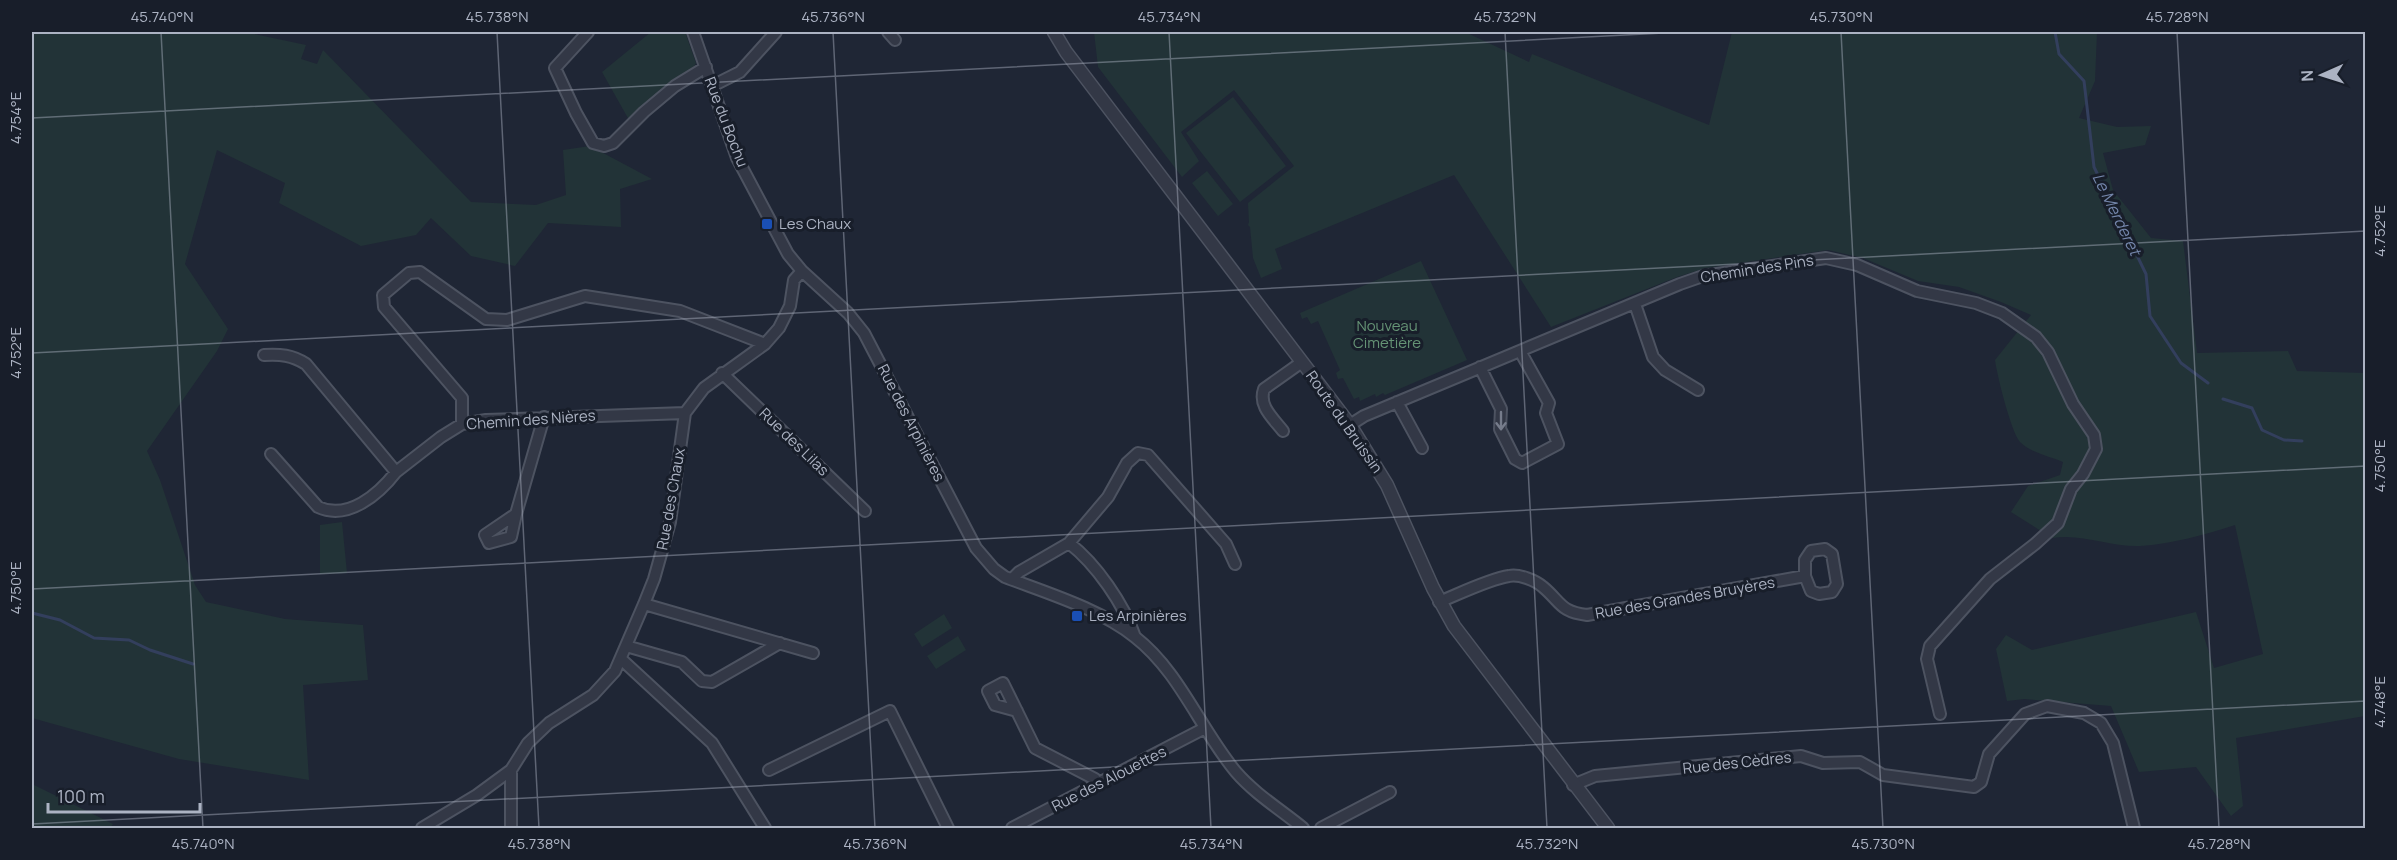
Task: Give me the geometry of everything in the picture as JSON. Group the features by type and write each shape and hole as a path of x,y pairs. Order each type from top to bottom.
{"street":[{"path":"588,32 555,68 576,113 593,143 598,145 613,143 644,111 675,86 706,67"},
{"name":"Rue du Bochu","path":"693,32 737,158 788,254 802,271"},
{"path":"712,86 740,72 776,32"},
{"name":"Route du Bruissin","path":"1054,32 1075,63 1350,425 1387,485 1439,602 1466,645 1605,827"},
{"name":"Chemin des Pins","path":"1350,425 1364,416 1397,402 1703,276 1826,258 1857,265 1917,291 1976,303 2002,313 2036,337 2048,352 2073,404 2094,435 2096,449 2083,474 2071,489 2058,523 1990,579 1930,646 1927,659 1940,714"},
{"name":"Rue des Chaux","path":"511,770 528,743 549,723 593,695 615,671 654,579 670,522 685,413 704,388 765,344 783,320 790,306 794,280 802,271"},
{"name":"Rue des Arpinières","path":"802,271 848,313 864,333 976,548 994,569 1114,623 1135,637 1169,672 1236,772 1251,788 1303,828"},
{"path":"462,424 462,398 384,307 383,295 409,273 420,272 486,319 507,320 585,296 680,311 765,344"},
{"path":"1635,304 1653,357 1665,370 1698,390"},
{"path":"1480,368 1501,409 1500,429 1515,459 1522,463 1558,444 1546,413 1549,403 1520,351"},
{"path":"264,355 283,354 296,357 306,363 396,472"},
{"path":"1283,431 1262,404 1262,396 1264,389 1302,362"},
{"name":"Rue des Lilas","path":"722,374 865,511"},
{"path":"1397,402 1422,448"},
{"name":"Chemin des Nières","path":"271,454 318,507 327,511 355,508 396,472 441,437 462,424 486,420 544,417 685,413"},
{"path":"516,514 544,417"},
{"path":"1012,579 1019,572 1069,543 1108,497 1127,463 1138,453 1148,455 1226,544 1235,564"},
{"name":"Rue des Arpinières","path":"1069,543 1084,555 1111,592 1129,618 1135,637"},
{"name":"Rue des Grandes Bruyères","path":"1439,602 1510,575 1524,577 1542,586 1560,606 1572,614 1587,615 1804,576"},
{"path":"644,604 813,653"},
{"path":"627,646 682,662 702,681 712,682 780,643"},
{"path":"621,659 712,743 765,828"},
{"name":"Rue des Cèdres","path":"1573,785 1595,776 1801,756 1823,763 1860,762 1883,775 1974,787 1981,782 1989,754 2025,714 2047,706 2084,713 2101,723 2113,744 2134,828"},
{"path":"769,770 890,711 948,828"},
{"path":"1017,711 1035,748 1095,779 1099,784"},
{"name":"Rue des Alouettes","path":"1012,828 1205,728"},
{"path":"422,828 477,795 511,770"},
{"path":"511,770 512,828"},
{"path":"1321,828 1390,792"}],"green space":[{"path":"32,32 245,32 306,45 301,59 317,64 323,50 471,202 536,205 566,195 563,150 590,146 652,179 620,189 621,227 548,223 515,266 471,256 431,218 416,235 361,246 279,203 285,183 217,150 185,264 228,329 217,351 147,451 160,480 195,585 206,602 285,619 363,625 368,680 303,685 309,780 179,759 32,718"},
{"path":"651,32 685,32 696,63 692,70 629,120 602,72"},
{"path":"1094,32 1465,32 1529,62 1532,54 1709,125 1732,32 2097,32 2095,81 2079,118 2117,127 2151,126 2145,145 2103,153 2113,190 2151,238 2183,241 2197,353 2288,351 2297,371 2365,373 2365,716 2236,738 2243,806 2231,816 2196,767 2139,772 2111,706 2024,699 2007,701 1996,649 2006,635 2032,650 2196,612 2214,668 2263,654 2235,525 2176,541 2129,546 2074,537 2052,538 2011,512 2028,486 2060,475 2063,462 2035,452 2020,442 2009,416 1998,378 1995,360 2031,315 1959,287 1918,281 1863,258 1828,250 1706,268 1677,277 1551,327 1454,175 1275,249 1282,269 1261,278 1253,258 1248,225 1248,203 1294,166 1234,90 1181,132 1199,161 1182,177 1098,67"},
{"path":"1233,97 1286,166 1240,202 1186,133"},
{"path":"1207,171 1233,204 1218,216 1192,183"},
{"name":"Nouveau Cimetière","path":"1421,261 1467,360 1385,395 1383,393 1376,397 1375,394 1360,401 1359,397 1354,399 1343,378 1338,379 1336,373 1340,370 1318,321 1311,324 1307,317 1302,319 1300,313"},
{"path":"342,522 347,573 320,574 320,525"},
{"path":"944,614 952,628 922,647 914,634"},
{"path":"958,636 966,650 936,669 927,656"},
{"path":"32,784 113,824 110,828 32,828"}],"waterway":[{"name":"Le Merderet","path":"2055,32 2059,54 2084,81 2094,167 2146,274 2150,316 2181,363 2208,383"},
{"name":"Le Merderet","path":"2223,399 2252,408 2262,430 2284,440 2302,441"},
{"path":"32,613 60,620 94,638 129,640 150,650 193,664"}],"place":[{"name":"Les Chaux","path":"767,224"},
{"name":"Les Arpinières","path":"1077,616"}]}
